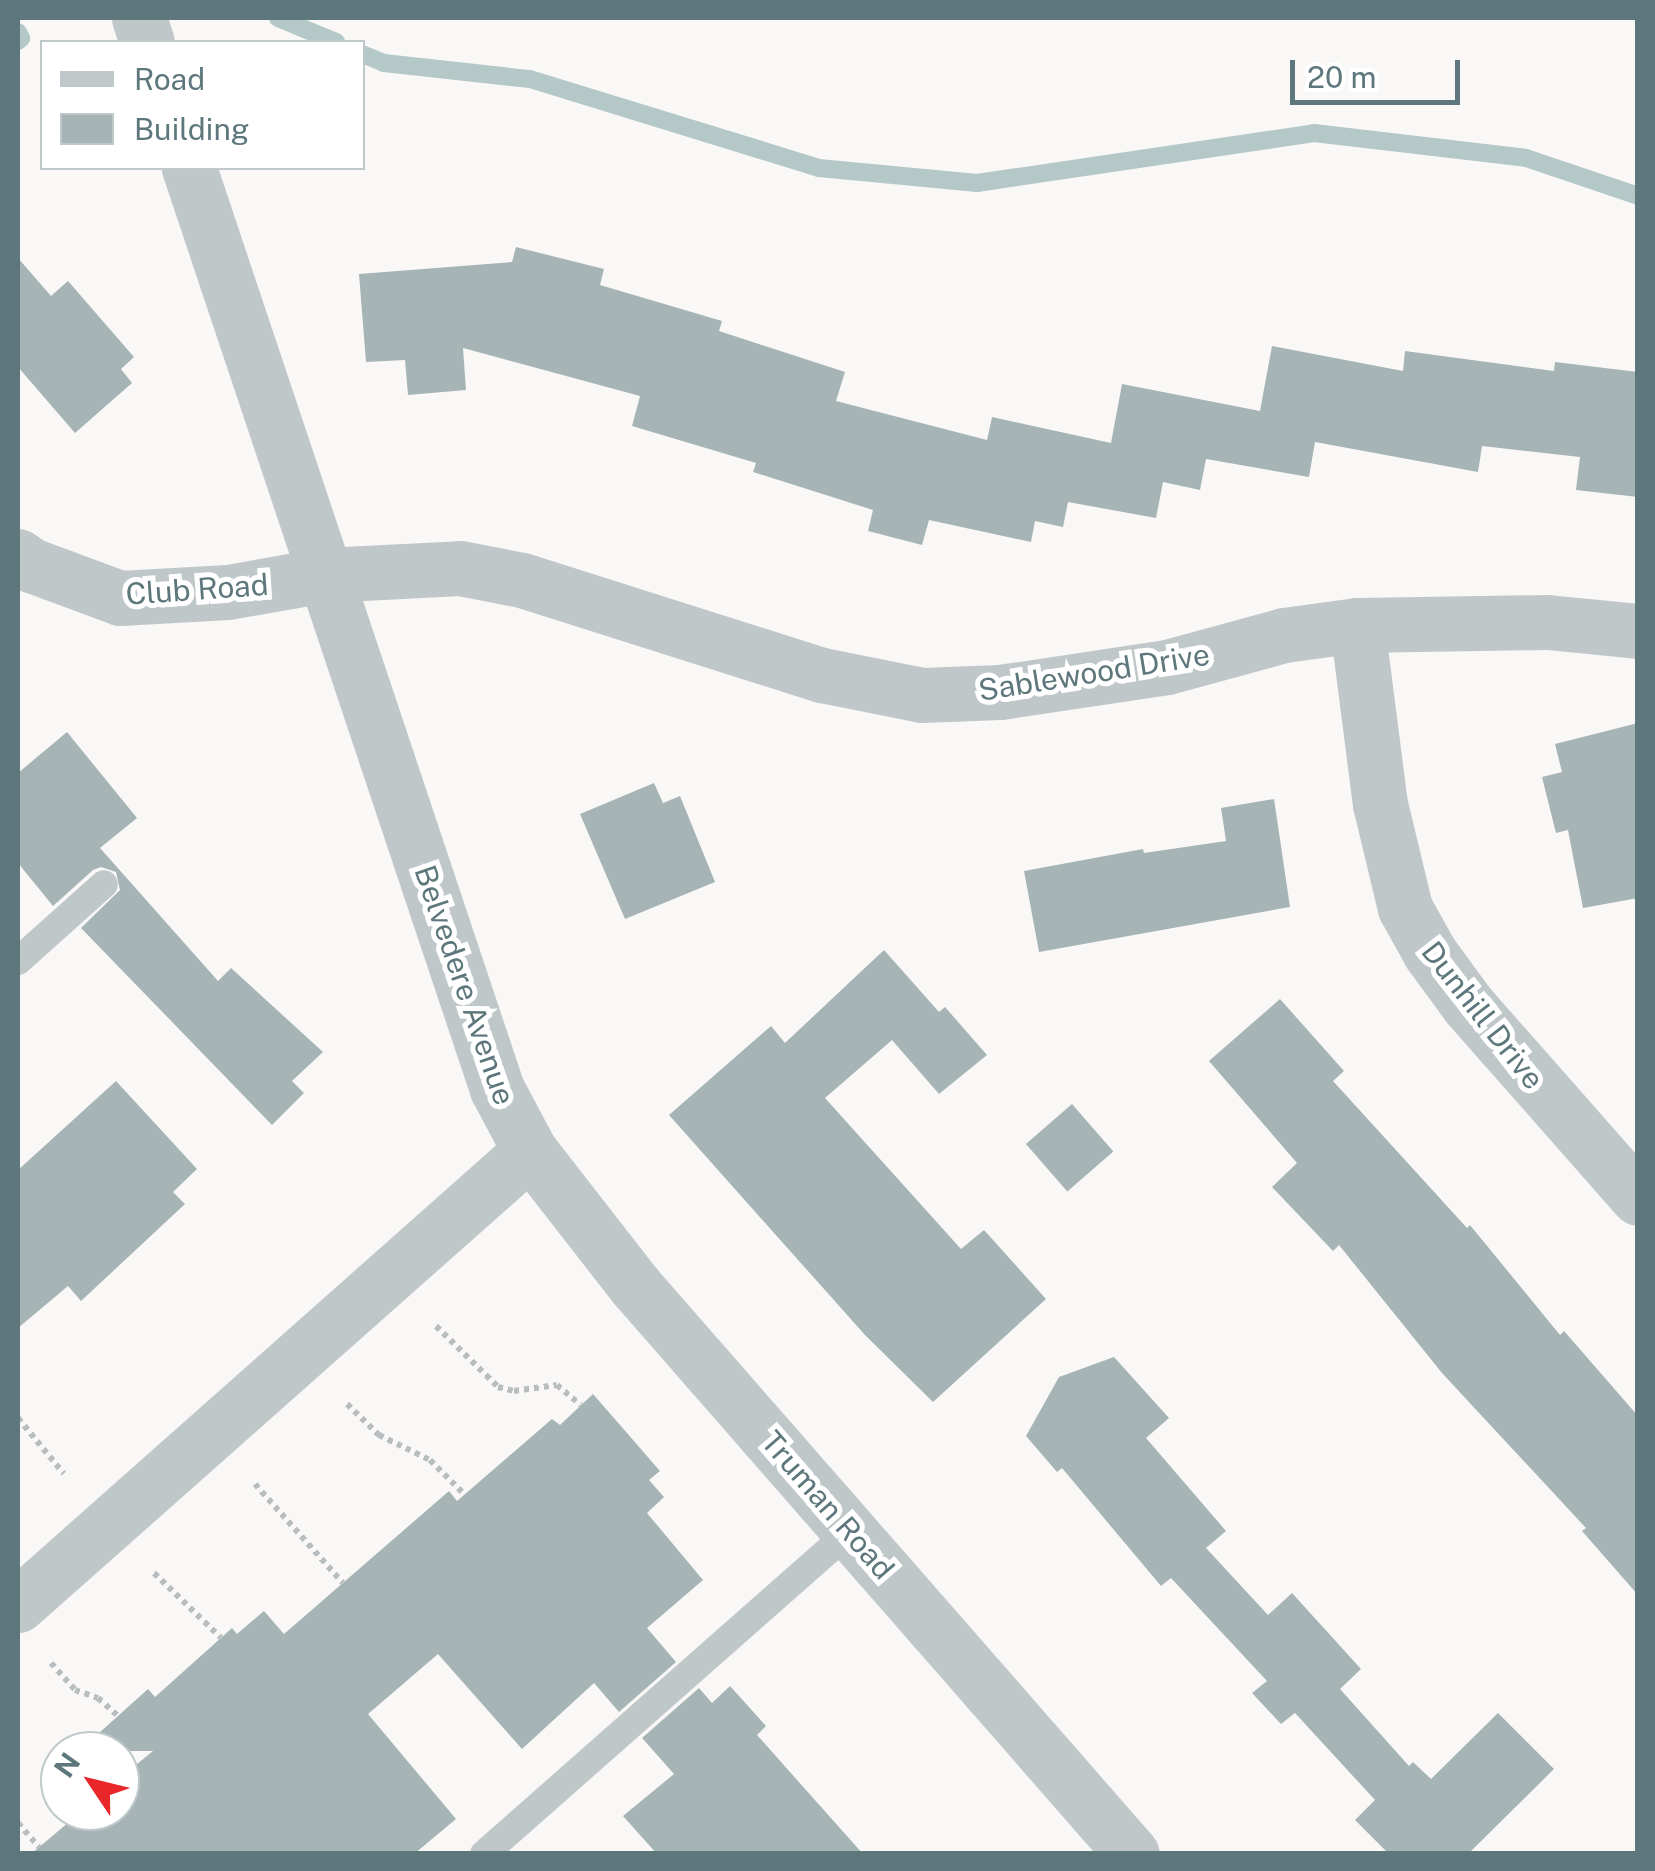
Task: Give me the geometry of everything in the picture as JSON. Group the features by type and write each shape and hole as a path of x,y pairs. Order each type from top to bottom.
{"street":[{"name":"Belvedere Avenue","path":"190,170 497,1089 530,1151"},
{"name":"Club Road","path":"18,556 120,598 228,592 324,575"},
{"name":"Sablewood Drive","path":"324,575 460,568 522,580 822,675 922,694 1000,692 1166,668 1284,635 1356,626 1547,622 1638,632"},
{"name":"Dunhill Drive","path":"1356,626 1380,804 1405,908 1430,953 1468,1006 1638,1198"},
{"name":"Truman Road","path":"530,1151 636,1287 1132,1854"},
{"path":"18,1605 530,1151"}],"lane":[{"path":"18,961 104,884"},
{"path":"484,1854 851,1531"}],"path":[{"path":"436,1326 498,1387 514,1391 556,1385 581,1405"},
{"path":"347,1404 379,1435 430,1460 465,1494"},
{"path":"18,1418 64,1474"},
{"path":"255,1484 343,1583"},
{"path":"154,1573 221,1638"},
{"path":"51,1663 75,1690 98,1698 118,1716"},
{"path":"18,1823 39,1847"}],"building":[{"path":"516,247 604,269 600,285 722,321 719,331 845,372 836,401 987,440 992,417 1111,443 1122,384 1260,411 1272,346 1403,371 1405,351 1554,371 1555,362 1638,372 1638,497 1576,490 1580,457 1482,446 1478,472 1315,442 1309,477 1206,459 1200,490 1163,482 1156,518 1068,502 1063,527 1035,521 1031,542 929,520 922,545 868,531 873,510 753,472 756,463 632,426 640,396 463,348 466,390 408,395 405,360 366,362 359,274 512,262"},
{"path":"18,258 51,296 68,281 134,357 121,369 132,383 75,433 18,367"},
{"path":"1638,723 1638,898 1583,908 1568,830 1556,833 1542,777 1562,772 1555,744"},
{"path":"67,732 137,818 100,848 218,981 231,968 323,1052 292,1081 304,1093 272,1125 81,928 120,890 116,872 101,867 93,870 53,906 18,863 18,773"},
{"path":"654,783 663,803 680,796 715,882 625,919 580,814"},
{"path":"1274,799 1290,907 1039,952 1024,871 1143,849 1144,853 1226,841 1221,808"},
{"path":"884,950 939,1012 945,1007 987,1055 939,1094 892,1040 825,1098 961,1249 984,1230 1046,1299 933,1402 865,1335 669,1115 771,1026 785,1043"},
{"path":"1280,999 1344,1071 1333,1081 1467,1228 1470,1225 1560,1335 1564,1331 1638,1416 1638,1595 1582,1531 1586,1528 1442,1373 1339,1245 1333,1251 1272,1187 1297,1163 1209,1061"},
{"path":"116,1081 197,1169 173,1192 185,1204 81,1301 68,1286 18,1328 18,1170"},
{"path":"1072,1104 1113,1152 1067,1192 1026,1144"},
{"path":"1114,1357 1169,1418 1146,1438 1226,1531 1206,1548 1268,1615 1292,1593 1361,1669 1340,1689 1409,1766 1413,1762 1431,1779 1498,1713 1554,1769 1468,1854 1389,1854 1355,1820 1375,1800 1295,1713 1281,1724 1252,1693 1267,1681 1171,1578 1161,1586 1062,1468 1057,1472 1026,1436 1059,1377"},
{"path":"593,1394 660,1471 649,1480 664,1497 647,1513 703,1580 647,1628 676,1662 619,1712 594,1683 522,1749 438,1654 368,1714 456,1819 414,1854 31,1854 58,1831 140,1831 140,1762 153,1751 140,1751 140,1731 101,1731 148,1689 155,1697 232,1628 237,1634 264,1611 284,1634 449,1491 457,1501 552,1419 560,1425"},
{"path":"730,1686 766,1726 757,1735 863,1854 657,1854 623,1816 674,1774 642,1738 699,1688 712,1703"}],"waterway":[{"path":"278,18 331,40"},
{"path":"18,32 18,41"},
{"path":"365,55 384,63 530,79 819,168 977,183 1314,133 1526,158 1638,196"}]}
